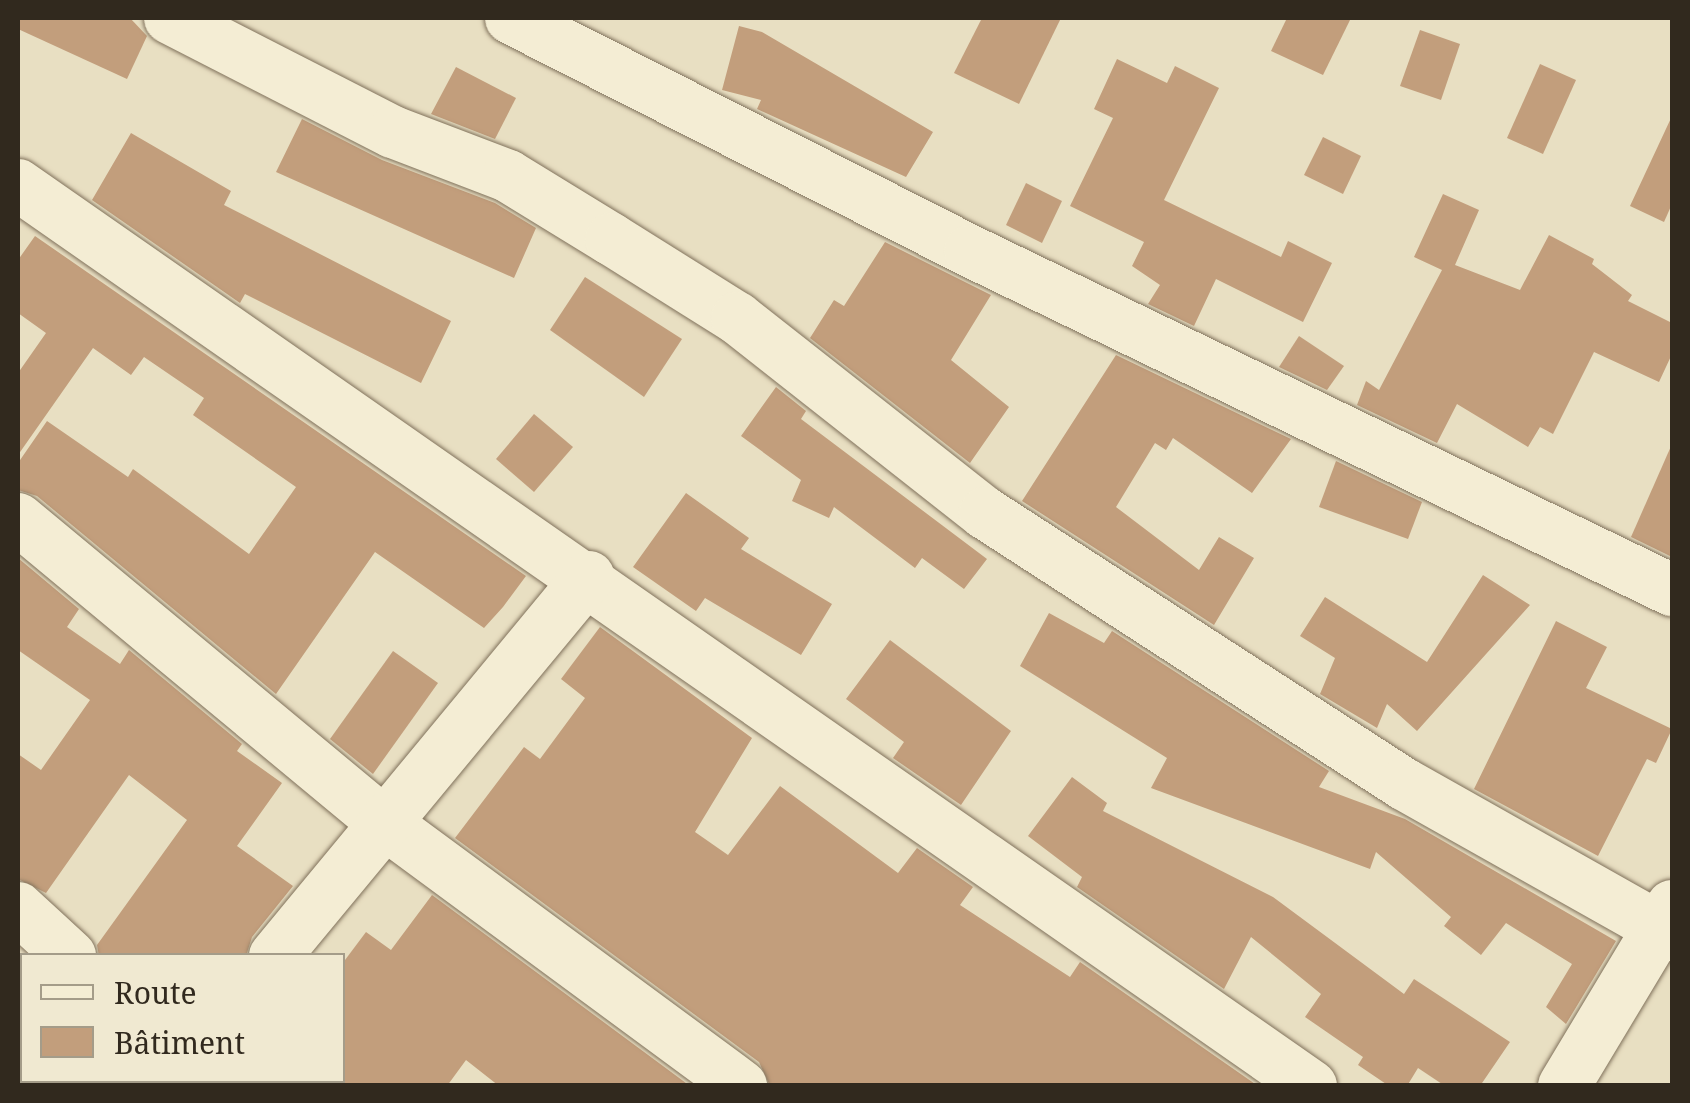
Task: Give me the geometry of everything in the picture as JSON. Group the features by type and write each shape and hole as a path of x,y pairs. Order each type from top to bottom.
{"street":[{"path":"170,18 393,132 508,176 737,318 985,512 1404,784 1668,923 1564,1086"},
{"path":"511,18 902,218 1672,590"},
{"path":"18,185 588,577 1311,1086"},
{"path":"18,519 383,822 741,1086"},
{"path":"277,953 588,577"},
{"path":"18,908 67,953"}],"building":[{"path":"18,18 130,18 147,36 127,79 18,29"},
{"path":"982,18 1061,18 1019,104 954,73"},
{"path":"1287,18 1351,18 1323,75 1271,51"},
{"path":"739,26 762,32 933,132 906,177 757,109 761,100 722,90"},
{"path":"1420,30 1460,44 1441,100 1400,86"},
{"path":"1117,59 1167,83 1175,66 1219,88 1164,200 1281,257 1288,241 1332,263 1303,322 1216,279 1194,326 1148,304 1160,285 1132,266 1144,242 1070,206 1113,118 1094,109"},
{"path":"1540,64 1576,80 1543,154 1507,138"},
{"path":"456,67 516,98 495,139 431,114"},
{"path":"1672,116 1672,204 1664,222 1630,206"},
{"path":"302,119 382,160 495,203 536,228 514,278 276,172"},
{"path":"131,133 231,191 224,205 451,321 421,383 245,294 240,303 92,200"},
{"path":"1323,137 1361,156 1343,194 1304,175"},
{"path":"1026,183 1062,201 1042,243 1006,225"},
{"path":"1443,194 1479,210 1455,265 1520,290 1549,235 1594,259 1592,264 1632,295 1628,301 1672,323 1672,354 1659,382 1594,352 1553,434 1540,427 1528,447 1457,404 1437,443 1357,405 1366,381 1379,390 1442,270 1414,257"},
{"path":"35,236 526,576 484,628 375,552 276,694 37,496 18,490 18,463 47,421 128,477 133,469 249,554 296,487 193,415 204,398 144,357 131,375 93,348 18,455 18,373 46,333 18,313 18,260"},
{"path":"885,242 991,295 951,360 1009,407 970,463 810,338 834,300 844,306"},
{"path":"585,277 682,339 644,397 550,330"},
{"path":"1299,336 1344,366 1327,390 1279,367"},
{"path":"1116,355 1291,439 1252,493 1173,438 1166,450 1155,443 1116,507 1199,570 1219,537 1254,558 1214,625 1022,501"},
{"path":"776,387 806,411 801,419 987,559 964,589 922,558 915,568 834,507 829,518 792,501 801,480 741,436"},
{"path":"534,414 573,447 534,492 496,459"},
{"path":"1672,444 1672,557 1631,537"},
{"path":"1336,461 1422,502 1408,539 1319,507"},
{"path":"686,493 749,538 741,549 832,604 801,655 705,598 696,611 633,567"},
{"path":"18,558 79,609 67,627 120,664 129,650 242,744 237,751 282,783 237,846 293,886 252,937 247,953 98,953 97,945 187,820 129,775 46,893 18,879 18,754 41,770 90,700 18,650"},
{"path":"1483,575 1530,605 1417,731 1387,704 1377,728 1320,694 1335,658 1300,636 1325,597 1427,662"},
{"path":"1049,613 1104,643 1112,631 1329,771 1319,787 1405,819 1616,941 1566,1024 1546,1007 1572,964 1506,923 1481,955 1444,926 1451,917 1376,852 1370,869 1151,788 1167,758 1020,666"},
{"path":"1556,621 1607,647 1586,688 1672,729 1656,763 1647,759 1598,856 1474,789"},
{"path":"600,627 752,738 695,832 728,855 780,786 898,873 917,848 973,887 960,905 1070,977 1080,962 1258,1086 770,1086 759,1062 455,838 524,747 540,759 585,698 561,679"},
{"path":"890,640 1011,731 961,805 893,758 904,742 846,699"},
{"path":"393,651 438,683 373,774 330,739"},
{"path":"1072,777 1107,803 1103,811 1273,897 1404,994 1414,979 1510,1042 1480,1086 1445,1086 1418,1068 1407,1086 1389,1086 1358,1065 1363,1057 1305,1017 1321,994 1251,937 1224,989 1077,887 1082,877 1028,836"},
{"path":"432,895 690,1086 499,1086 466,1060 447,1086 342,1086 345,960 366,932 391,950"}]}
